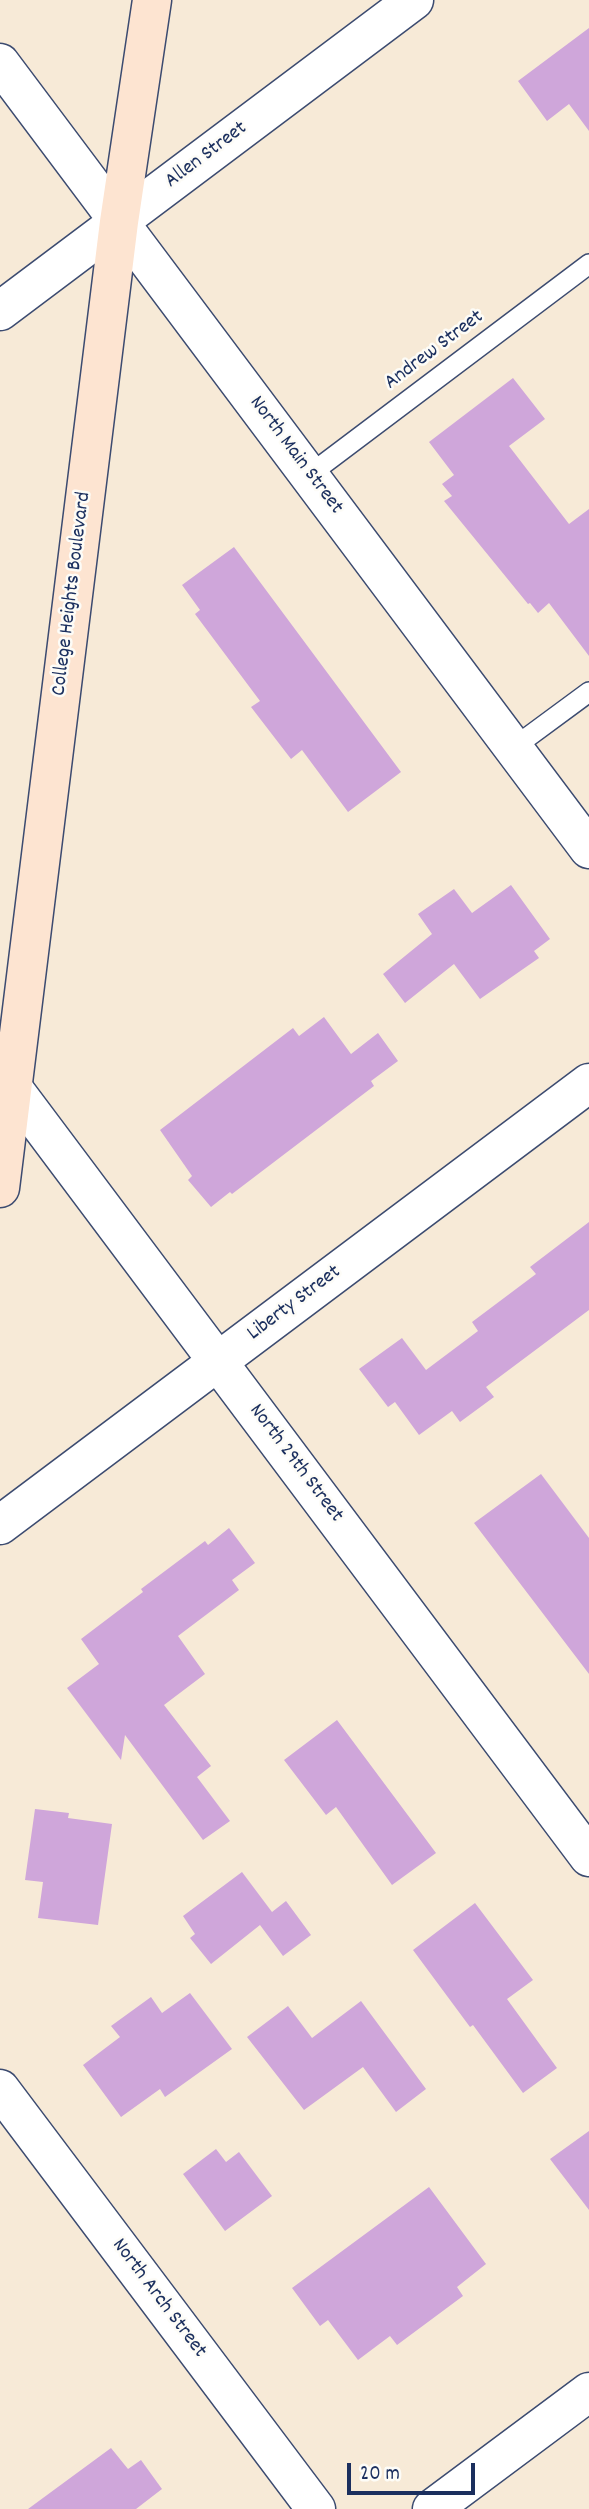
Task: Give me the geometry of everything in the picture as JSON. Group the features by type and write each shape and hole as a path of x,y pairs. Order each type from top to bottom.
{"street":[{"name":"College Heights Boulevard","path":"0,1188 6,1079 119,222 152,0"},
{"name":"Allen Street","path":"0,311 414,0"},
{"name":"North Main Street","path":"0,63 589,849"},
{"name":"North 29th Street","path":"6,1079 589,1857"},
{"name":"Liberty Street","path":"0,1525 589,1083"},
{"name":"North Arch Street","path":"0,2089 316,2509"},
{"path":"432,2509 589,2392"}],"lane":[{"name":"Andrew Street","path":"309,475 589,264"},
{"path":"513,748 589,692"}],"building":[{"path":"589,28 589,131 569,104 547,121 518,81"},
{"path":"513,378 545,419 509,446 569,524 589,509 589,656 549,603 538,613 528,604 444,501 452,496 442,484 454,475 429,442"},
{"path":"234,547 401,772 348,812 302,750 291,759 251,707 260,701 195,614 200,610 182,585"},
{"path":"511,885 550,939 534,951 539,958 480,999 454,964 405,1003 383,974 432,934 418,914 454,889 472,913"},
{"path":"324,1017 351,1054 378,1033 398,1061 371,1081 374,1086 211,1207 188,1180 192,1176 160,1130 293,1028 299,1036"},
{"path":"589,1222 589,1310 486,1387 494,1397 460,1422 452,1411 419,1435 395,1402 388,1407 359,1369 402,1338 426,1370 478,1331 472,1322 536,1274 530,1267"},
{"path":"541,1474 589,1538 589,1674 474,1523"},
{"path":"229,1528 255,1563 232,1580 239,1590 178,1636 205,1674 164,1705 211,1766 197,1777 230,1821 203,1840 125,1735 121,1760 67,1688 99,1664 81,1639 205,1541 208,1545"},
{"path":"337,1720 436,1853 392,1885 336,1807 326,1815 284,1760"},
{"path":"35,1809 69,1813 68,1818 112,1824 98,1925 38,1918 43,1882 25,1880"},
{"path":"242,1872 272,1912 286,1901 311,1935 283,1956 260,1925 211,1964 190,1938 195,1934 183,1916"},
{"path":"475,1903 533,1980 507,1999 557,2068 523,2093 413,1950"},
{"path":"190,1993 232,2049 165,2097 160,2089 121,2117 83,2065 120,2037 111,2026 151,1997 162,2013"},
{"path":"361,2001 426,2089 396,2112 363,2067 304,2110 247,2037 288,2006 312,2038"},
{"path":"589,2131 589,2210 550,2159"},
{"path":"216,2149 226,2162 239,2152 272,2196 225,2231 183,2174"},
{"path":"429,2187 486,2264 457,2287 463,2296 397,2345 390,2336 358,2360 328,2320 320,2326 292,2288"},
{"path":"111,2448 128,2469 141,2460 162,2489 136,2509 28,2509"}]}
